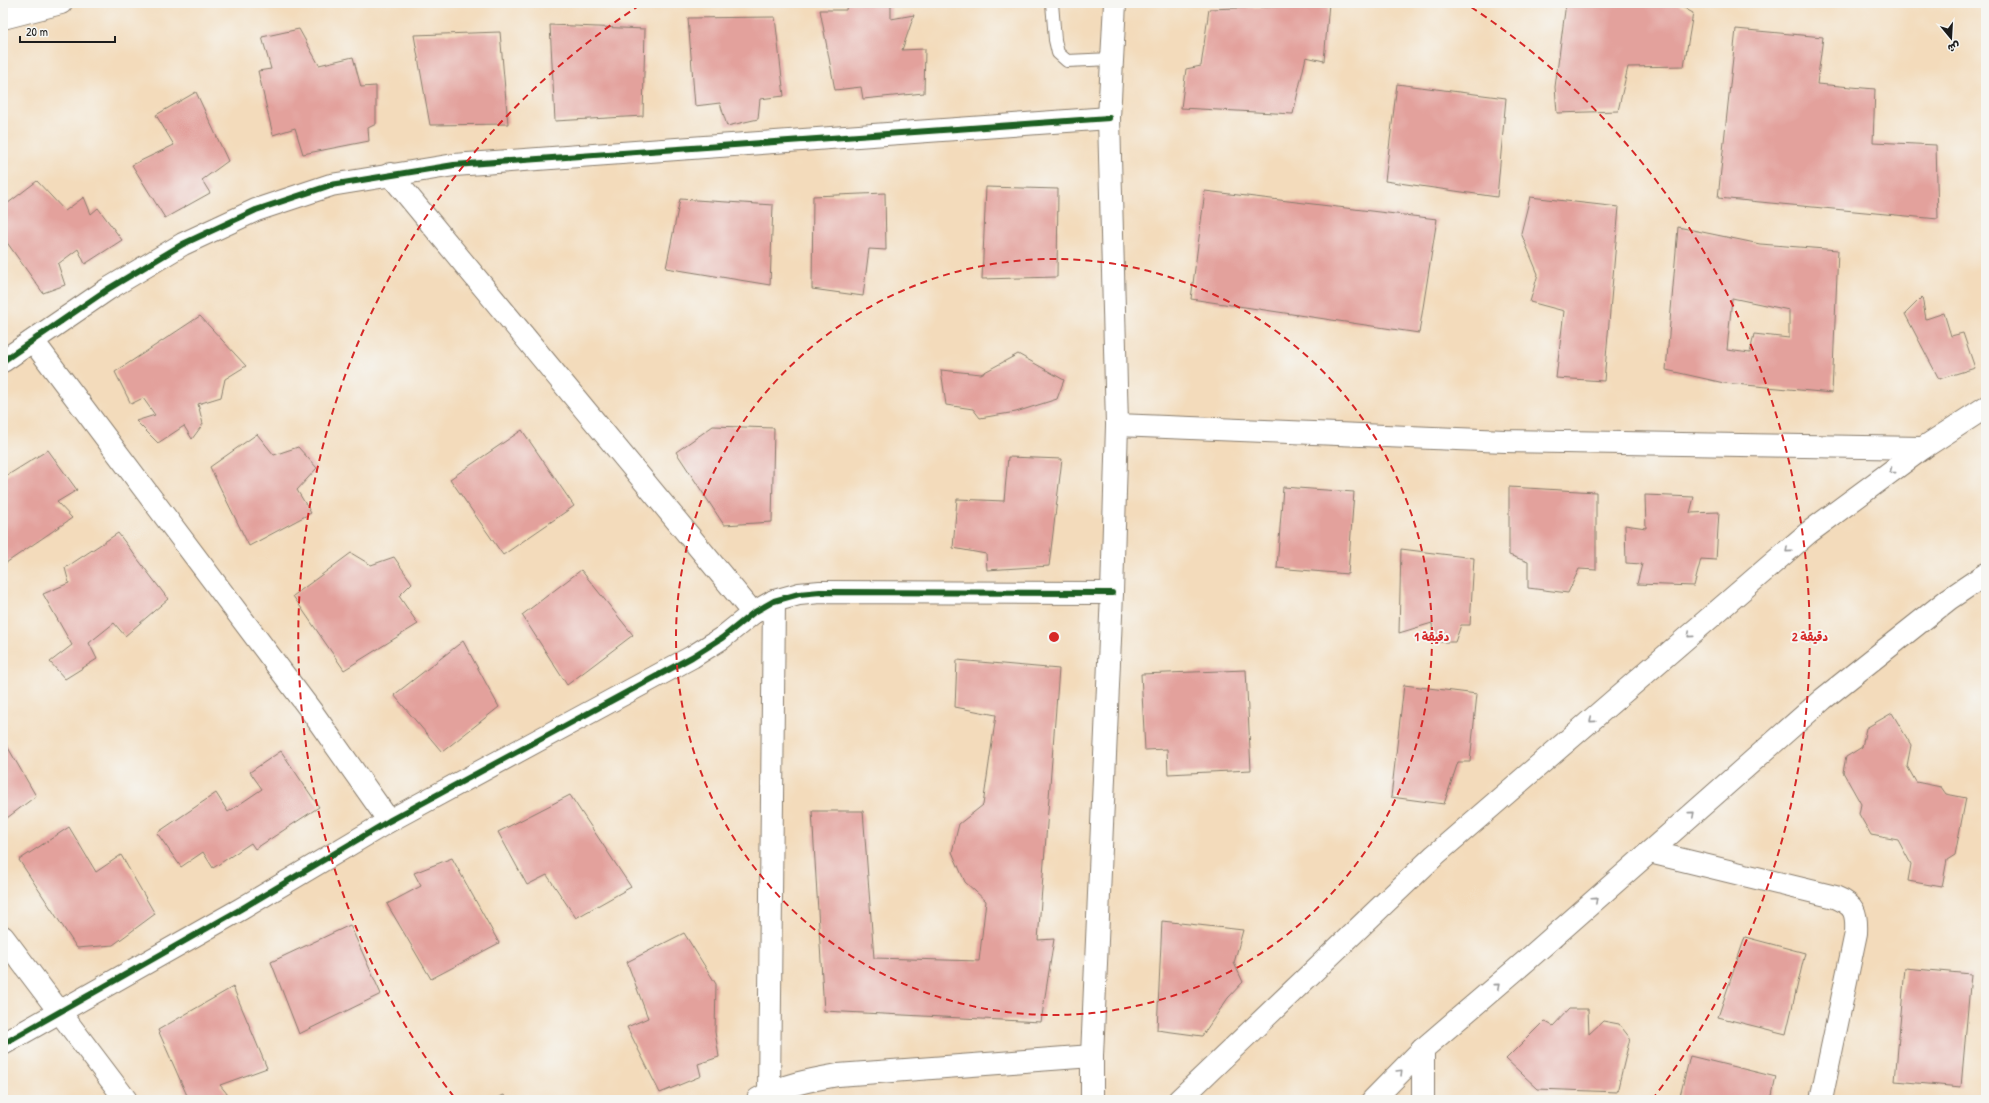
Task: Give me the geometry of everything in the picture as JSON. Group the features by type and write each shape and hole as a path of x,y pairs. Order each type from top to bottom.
{"street":[{"path":"3,18 60,3"},
{"path":"1092,1100 1092,1056 1112,594 1117,425 1109,118 1115,3"},
{"path":"3,361 108,289 183,244 256,210 332,185 390,174 454,165 1109,118"},
{"path":"390,174 753,613"},
{"path":"33,341 312,712 390,821"},
{"path":"1179,1100 1435,855 1808,533 1923,448 1986,407"},
{"path":"1117,425 1505,441 1923,448"},
{"path":"1372,1100 1423,1049 1823,700 1949,599 1986,574"},
{"path":"3,1044 241,909 390,821 692,657 722,638 753,613 774,601 799,594 820,592 1112,594"},
{"path":"774,601 763,1096 801,1082 838,1075 1092,1056"},
{"path":"1650,852 1835,896 1846,901 1853,908 1857,919 1856,933 1821,1100"},
{"path":"3,937 126,1100"},
{"path":"1423,1049 1423,1100"}],"lane":[{"path":"1052,3 1055,40 1058,53 1067,61 1112,58"}],"building":[{"path":"847,3 891,3 891,19 914,15 902,50 925,49 924,93 863,99 861,87 835,90 820,10 846,10"},
{"path":"1294,3 1329,3 1324,61 1306,57 1293,114 1181,108 1186,69 1201,66 1209,9 1293,6"},
{"path":"1566,3 1675,3 1693,13 1684,66 1628,67 1618,111 1557,113 1555,87"},
{"path":"775,17 784,96 760,99 758,119 727,126 720,103 695,106 688,18"},
{"path":"550,25 645,29 643,116 555,121"},
{"path":"299,29 319,65 353,57 361,87 376,86 376,124 368,128 369,141 303,154 295,128 273,135 258,71 271,69 262,37"},
{"path":"1736,29 1823,37 1817,84 1875,89 1873,142 1936,145 1938,219 1718,198"},
{"path":"500,32 508,124 430,125 414,35"},
{"path":"1397,84 1506,98 1497,197 1385,181"},
{"path":"196,92 228,161 202,180 210,193 165,218 132,165 174,145 156,115"},
{"path":"37,181 65,211 84,197 91,214 98,208 122,240 85,264 78,249 58,264 65,285 43,293 3,237 3,207"},
{"path":"986,187 1058,189 1057,277 982,279"},
{"path":"1205,191 1437,219 1419,333 1191,299"},
{"path":"885,193 886,250 869,249 863,296 812,289 813,196"},
{"path":"1530,197 1619,207 1604,381 1556,378 1564,311 1530,302 1538,274 1521,233"},
{"path":"680,199 773,205 770,285 666,268"},
{"path":"1678,227 1760,244 1838,250 1832,393 1724,383 1666,370","holes":["1732,298 1789,310 1789,338 1754,334 1750,353 1727,350"]},
{"path":"1922,297 1926,319 1944,313 1951,336 1963,333 1975,368 1939,379 1905,314"},
{"path":"200,316 246,366 225,379 221,397 198,404 203,424 192,439 184,426 158,443 136,421 155,415 143,398 131,404 115,372"},
{"path":"1018,354 1064,380 1057,399 1016,412 980,418 973,409 946,405 941,370 981,374"},
{"path":"713,426 774,428 772,522 724,525 676,452"},
{"path":"522,430 574,506 503,555 450,479"},
{"path":"257,434 274,455 298,447 317,468 297,490 311,513 249,546 210,467"},
{"path":"48,450 77,490 57,502 72,518 3,565 3,478"},
{"path":"1008,457 1062,459 1049,566 987,570 986,554 953,548 957,499 1004,501"},
{"path":"1283,487 1354,492 1348,574 1277,568"},
{"path":"1509,487 1596,492 1596,570 1579,569 1568,593 1528,588 1528,562 1509,555"},
{"path":"1645,495 1694,497 1690,513 1719,512 1716,560 1701,559 1694,586 1637,584 1642,564 1626,563 1625,525 1646,528"},
{"path":"118,533 168,599 125,636 114,623 89,643 97,659 65,679 50,662 72,645 43,594 69,583 65,568"},
{"path":"1401,549 1474,558 1470,625 1461,625 1455,642 1433,642 1432,623 1399,633"},
{"path":"351,553 371,565 394,557 412,583 399,596 418,624 344,670 293,596"},
{"path":"581,570 633,635 567,685 522,615"},
{"path":"463,641 499,707 442,752 394,695"},
{"path":"957,660 1059,669 1038,940 1054,939 1041,1022 824,1011 812,811 863,811 874,958 979,961 986,901 965,882 952,852 959,824 983,805 996,715 955,707"},
{"path":"1246,670 1251,770 1168,774 1167,749 1145,750 1141,674"},
{"path":"1404,685 1477,694 1470,762 1458,762 1444,804 1391,797"},
{"path":"1892,713 1911,745 1907,766 1916,782 1941,787 1946,794 1966,798 1955,855 1947,860 1942,887 1908,881 1911,864 1898,840 1871,835 1859,814 1861,804 1843,772 1846,757 1862,747 1866,728"},
{"path":"3,739 36,796 3,821"},
{"path":"281,751 319,807 255,849 251,843 213,868 203,852 181,867 157,833 216,793 228,812 262,789 250,772"},
{"path":"570,795 631,887 576,918 547,875 527,885 498,832"},
{"path":"69,827 96,872 121,855 155,914 113,945 77,948 19,860"},
{"path":"452,858 499,943 431,979 387,904 421,886 414,873"},
{"path":"1162,921 1243,930 1234,963 1243,982 1228,998 1202,1036 1157,1030"},
{"path":"350,925 381,994 299,1034 271,962"},
{"path":"684,933 716,984 715,1032 719,1057 698,1064 701,1076 660,1093 627,1027 648,1018 627,962"},
{"path":"1745,937 1805,953 1786,1034 1718,1017"},
{"path":"1905,968 1971,974 1961,1087 1895,1081"},
{"path":"233,987 267,1068 220,1085 232,1100 189,1100 158,1030"},
{"path":"1569,1009 1588,1009 1589,1034 1603,1021 1619,1024 1630,1038 1617,1092 1538,1089 1506,1059 1544,1021 1553,1026"},
{"path":"1690,1056 1776,1077 1771,1100 1679,1100"},
{"path":"504,1095 507,1100 492,1100"}],"cycle path":[{"path":"3,361 108,289 183,244 256,210 331,185 454,165 1109,118"},
{"path":"3,1044 241,909 389,821 692,657 722,638 753,613 774,601 799,594 820,592 1112,593"}]}
